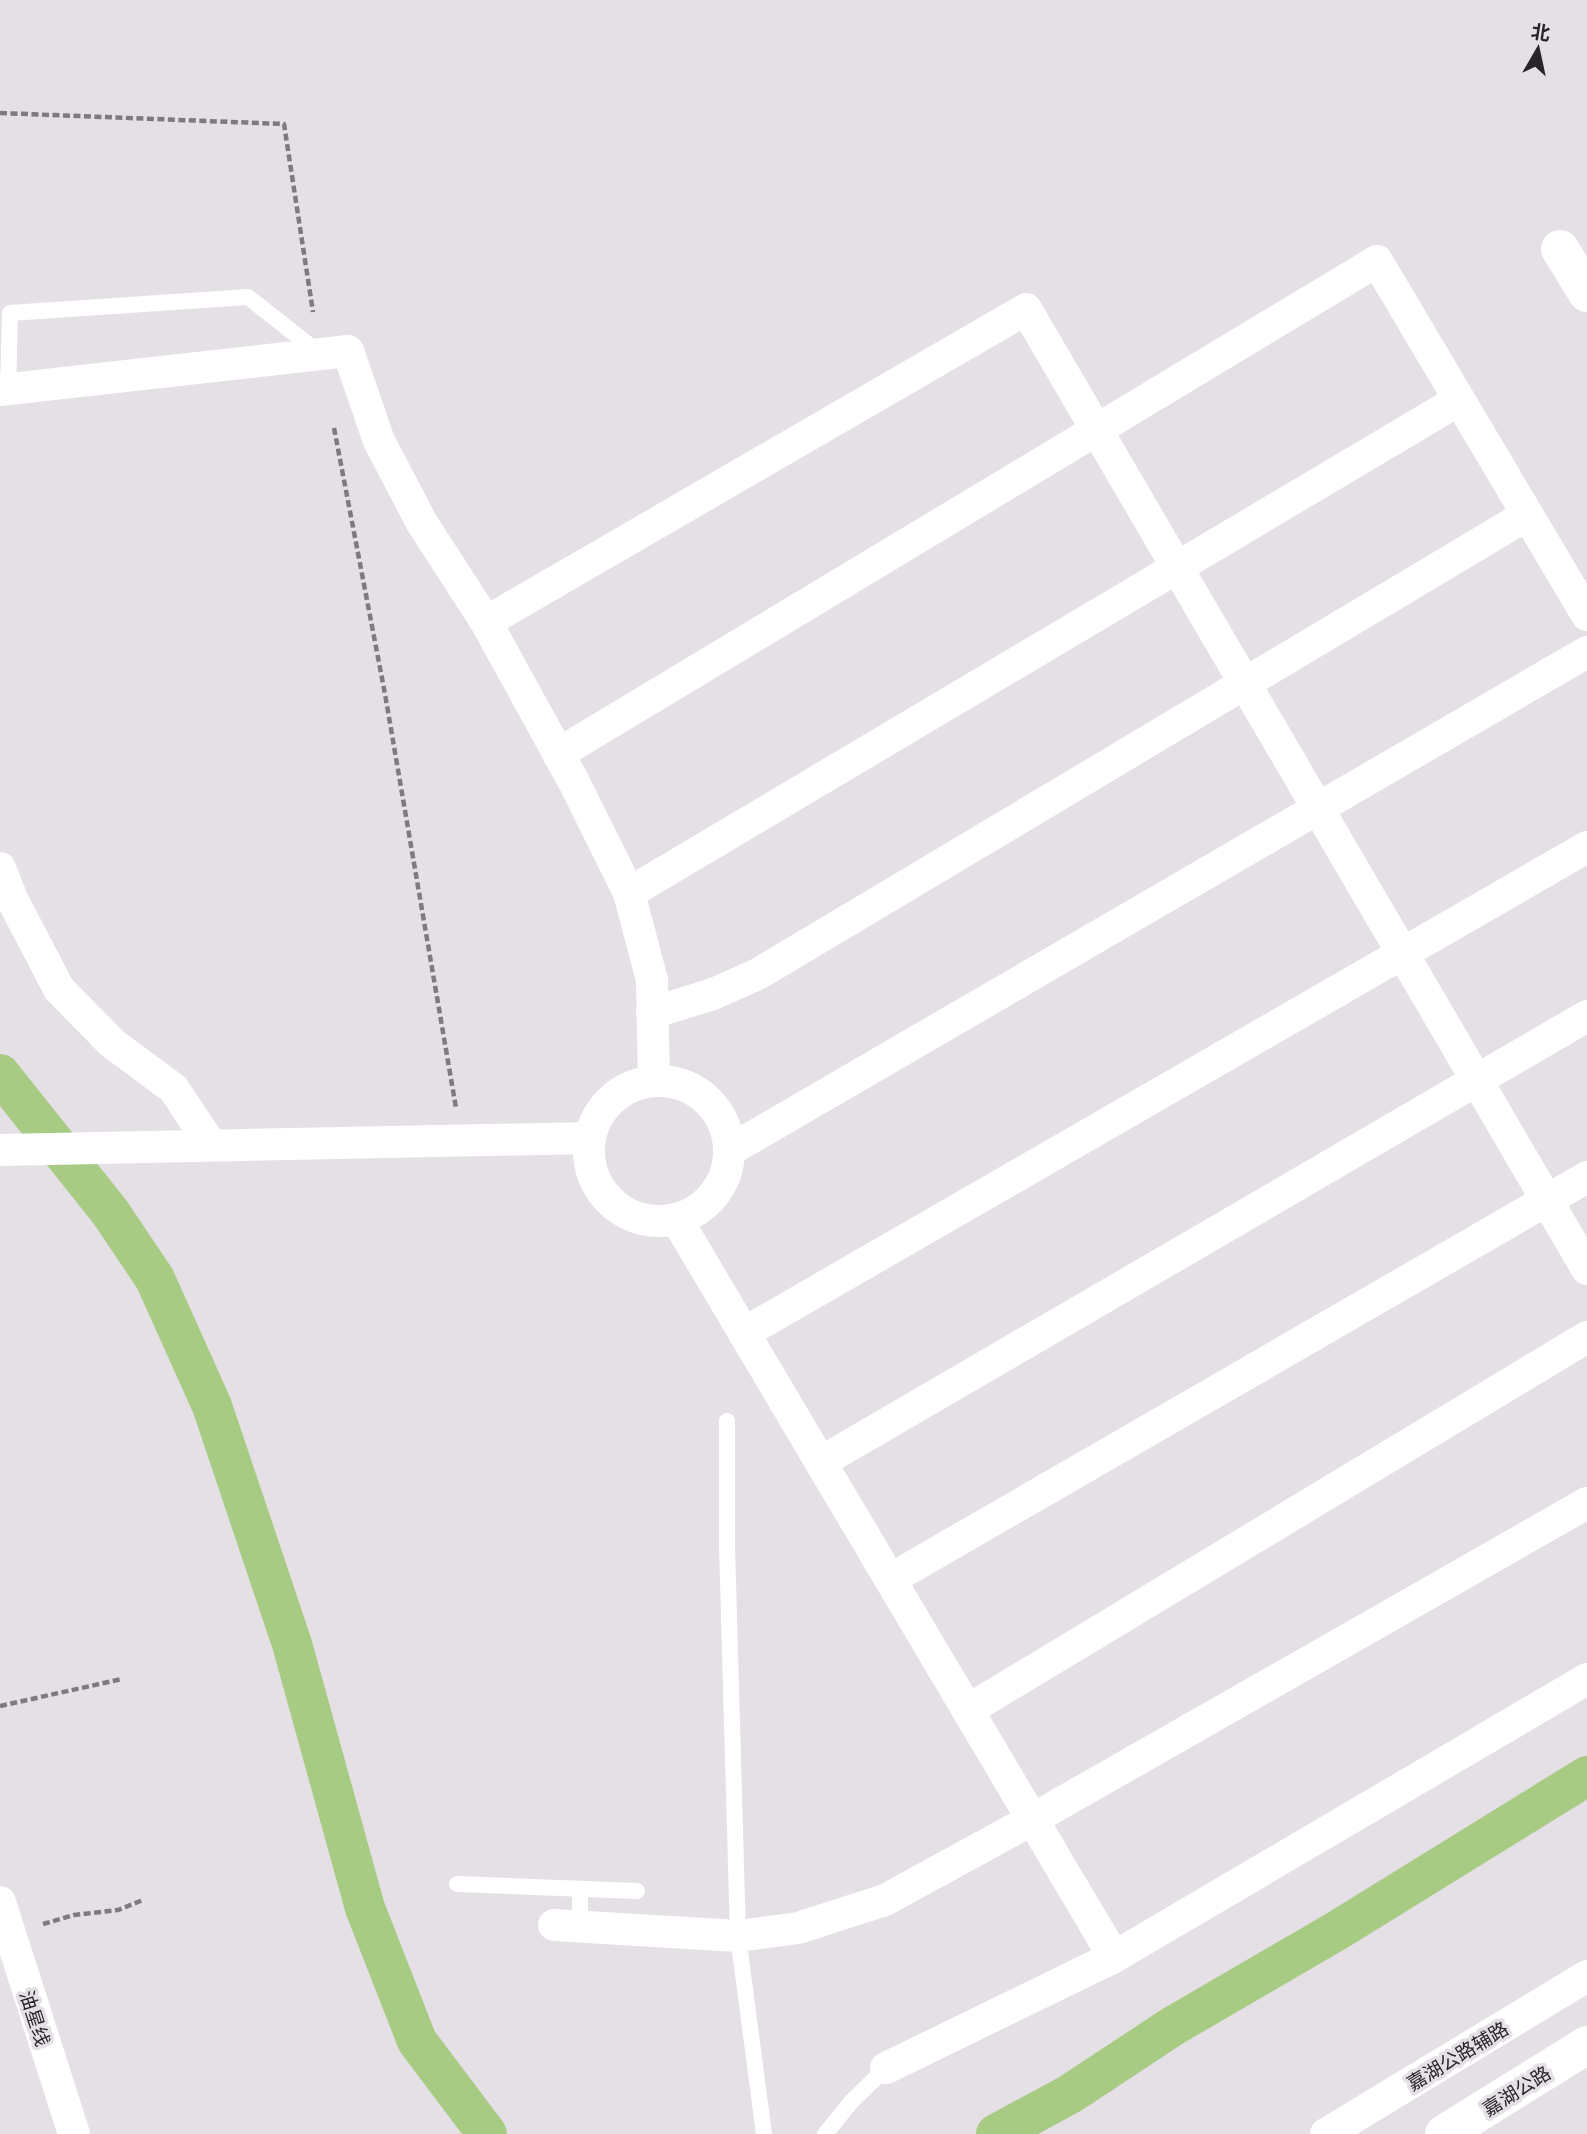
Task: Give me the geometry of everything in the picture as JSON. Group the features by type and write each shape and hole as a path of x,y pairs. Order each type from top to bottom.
{"main road":[{"path":"1560,248 1587,293"},
{"name":"嘉湖公路","path":"1444,2134 1587,2045"}],"street":[{"path":"558,754 1377,261 1587,615"},
{"path":"486,622 1026,309 1587,1269"},
{"path":"4,389 348,351 380,441 422,523 486,622 629,893 652,981 654,1080"},
{"path":"629,893 1459,400"},
{"path":"652,1013 713,994 758,974 1527,515"},
{"path":"730,1150 1587,653"},
{"path":"744,1333 1587,847"},
{"path":"0,868 13,901 58,989 112,1043 174,1088 211,1145"},
{"path":"821,1462 1587,1016"},
{"path":"654,1080 677,1082 699,1091 715,1107 727,1128 730,1150 727,1174 716,1194 698,1210 677,1220 653,1221 630,1215 611,1203 596,1184 589,1162 589,1138 597,1116 611,1098 631,1086 654,1080"},
{"path":"0,1150 589,1138"},
{"path":"891,1579 1587,1177"},
{"path":"677,1220 1114,1956"},
{"path":"968,1710 1587,1337"},
{"path":"567,1926 738,1936 797,1928 885,1900 1033,1819 1587,1503"},
{"path":"886,2068 1114,1956 1587,1679"},
{"name":"油星线","path":"0,1902 74,2134"},
{"name":"嘉湖公路辅路","path":"1326,2134 1587,1976"}],"lane":[{"path":"4,389 10,313 248,297 320,354"},
{"path":"727,1421 727,1546 738,1936 764,2134"},
{"path":"457,1884 638,1891"},
{"path":"567,1926 580,1889"},
{"path":"825,2134 852,2101 886,2068"}],"path":[{"path":"0,113 284,124 320,354"},
{"path":"333,422 385,694 462,1141"},
{"path":"0,1706 122,1679"},
{"path":"9,1933 74,1915 118,1910 143,1900"}],"waterway":[{"path":"0,1074 110,1212 155,1279 212,1406 292,1644 365,1908 417,2041 487,2134"},
{"path":"996,2134 1070,2094 1173,2026 1338,1930 1587,1776"}]}
